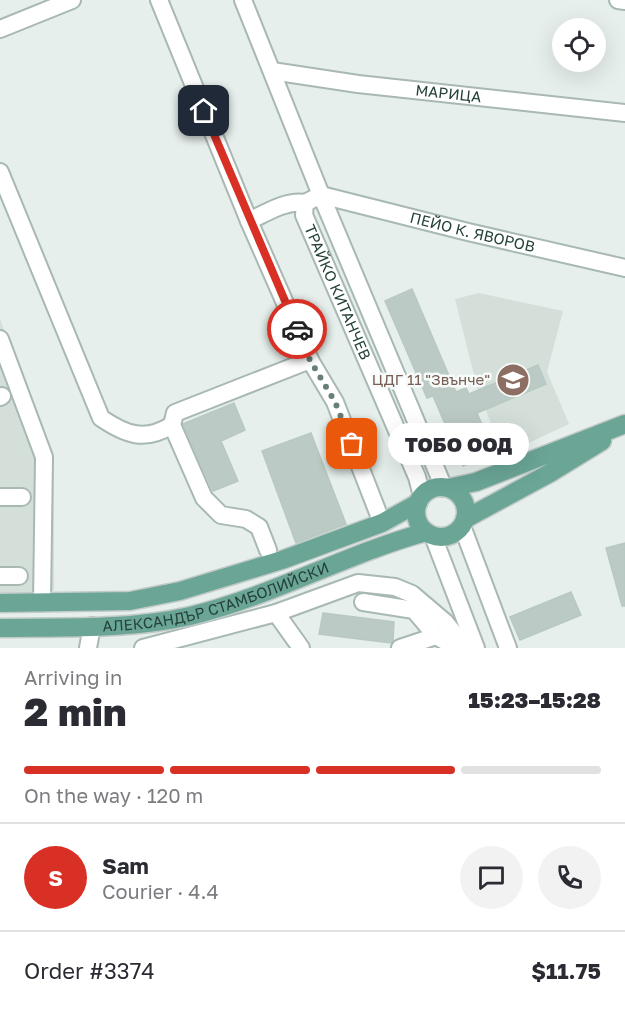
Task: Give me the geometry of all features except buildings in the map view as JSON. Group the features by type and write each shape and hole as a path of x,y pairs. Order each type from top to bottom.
{"main road":[{"name":"АЛЕКСАНДЪР СТАМБОЛИЙСКИ","path":"0,603 130,602 180,591 282,560 382,524 420,500 434,488 476,482 625,425"},
{"name":"АЛЕКСАНДЪР СТАМБОЛИЙСКИ","path":"0,628 155,623 192,615 241,600 395,540 429,534 449,536 464,523 550,473 625,425"},
{"path":"446,488 456,491 465,504 464,523"},
{"path":"420,500 417,519 429,534"}],"street":[{"path":"0,29 72,0"},
{"path":"159,0 249,221 310,360 335,402 382,524"},
{"name":"ТРАЙКО КИТАНЧЕВ","path":"243,0 321,195 446,488"},
{"path":"618,0 625,1"},
{"name":"МАРИЦА","path":"272,71 358,84 625,113"},
{"path":"0,172 101,418 116,428 135,435 160,432 172,424"},
{"name":"ТРАЙКО КИТАНЧЕВ","path":"321,195 305,203 304,215 417,477 420,500"},
{"name":"ПЕЙО К. ЯВОРОВ","path":"321,195 625,268"},
{"path":"249,221 288,203 295,201 305,203"},
{"path":"0,339 44,456 42,603"},
{"path":"268,550 260,526 246,519 221,515 204,498 172,424 175,413 310,360"},
{"path":"0,496 22,497"},
{"path":"464,523 508,648"},
{"path":"429,534 476,648"},
{"path":"0,576 19,576"},
{"path":"143,648 276,613 358,583 395,587 412,594 429,607 466,648"},
{"path":"363,602 414,610 436,636 458,648"},
{"path":"276,613 301,648"},
{"path":"88,648 92,626"},
{"path":"400,648 436,636"}],"shaded area":[{"name":"ЦДГ 11 \"Звънче\"","path":"479,293 563,311 547,372 569,424 503,455 477,387 455,299"},
{"path":"0,319 54,463 54,590 34,594 0,595"}],"way so far":[{"path":"297,329 310,360 335,402 352,444"}],"place":[{"name":"ЦДГ 11 \"Звънче\"","path":"513,380"},
{"name":"ТОБО ООД","path":"352,444"}],"route":[{"path":"204,111 297,329"}]}
